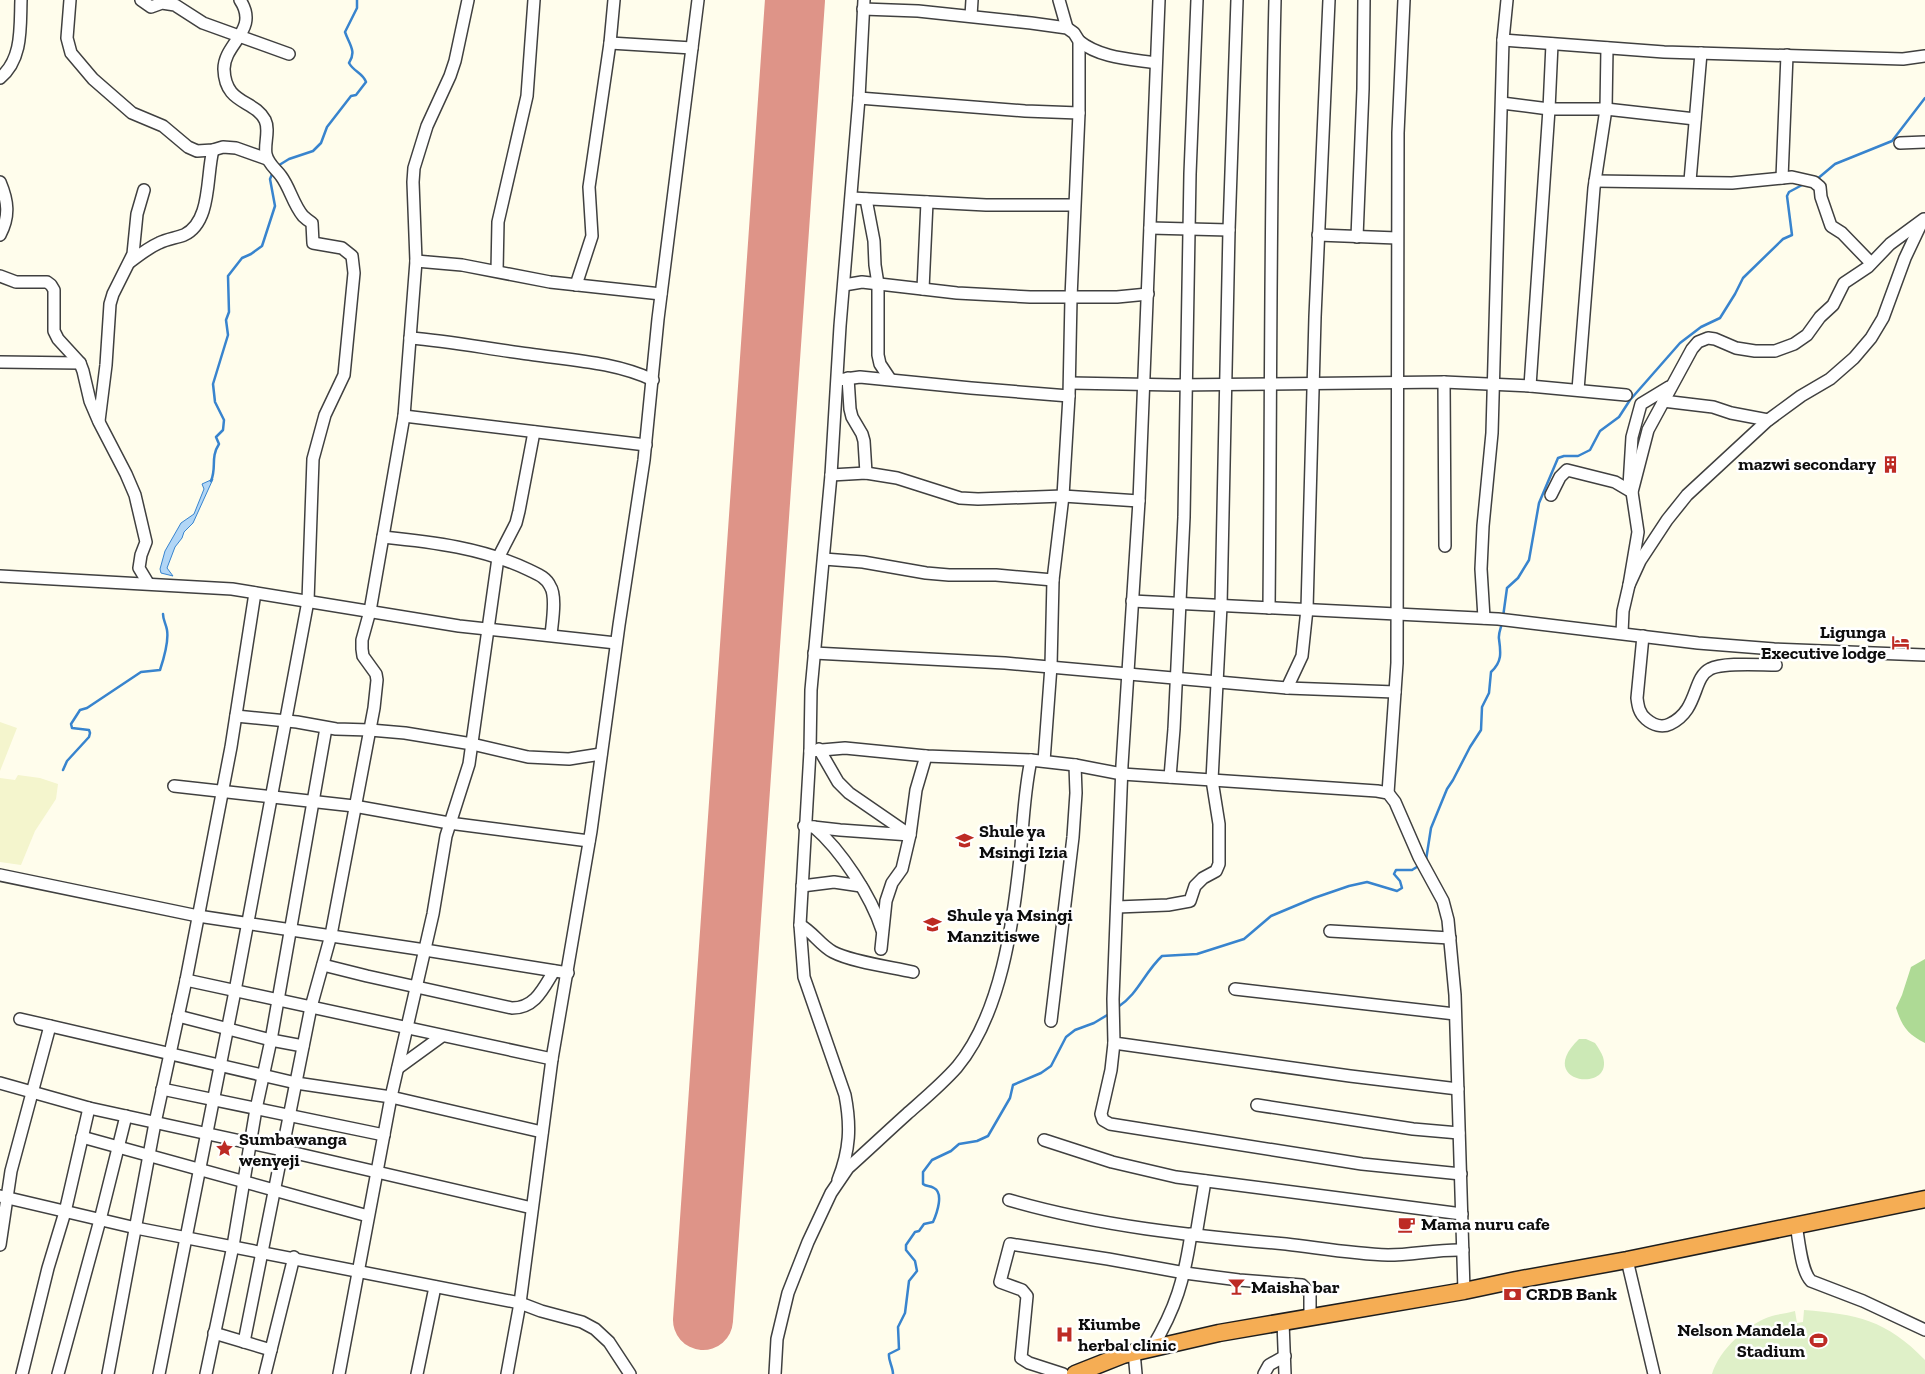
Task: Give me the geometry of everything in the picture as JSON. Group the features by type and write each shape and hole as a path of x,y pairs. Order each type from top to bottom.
{"highway":[{"path":"1075,1374 1105,1361 1134,1352 1219,1333 1464,1291 1925,1199"}],"street":[{"path":"0,78 6,73 14,60 18,47 21,0"},
{"path":"70,0 67,26 68,45 76,60 93,79 132,113 162,126 188,147 197,151 224,147 236,148 267,159 281,176 302,214 312,223 313,243 342,248 348,251 352,256 354,273 344,375 325,415 313,459 308,601 228,1028 212,1100 159,1374"},
{"path":"140,0 152,8 160,2 175,4 196,20 289,54"},
{"path":"240,0 246,12 244,26 224,66 225,80 230,92 261,115 266,122 265,142 267,159"},
{"path":"244,1342 311,1007 331,936 354,806 370,730 377,680 376,674 363,656 362,640 370,612 404,416 416,260 414,168 427,126 455,61 468,0"},
{"path":"497,271 498,222 527,96 534,0"},
{"path":"576,285 592,236 589,187 610,43 614,0"},
{"path":"508,1374 520,1303 552,1059 589,841 646,445 661,294 698,0"},
{"path":"971,16 972,0"},
{"path":"1059,0 1067,28"},
{"path":"1159,0 1139,501 1122,774 1113,999 1114,1043 1101,1114 1103,1120 1110,1124 1362,1164 1460,1174"},
{"path":"1170,778 1177,678 1188,384 1187,353 1197,0"},
{"path":"1117,908 1185,903 1190,901 1195,886 1199,881 1216,871 1219,864 1219,824 1212,780 1221,606 1229,230 1237,0"},
{"path":"1269,608 1272,384 1272,114 1275,0"},
{"path":"1287,688 1302,656 1307,610 1318,236 1329,0"},
{"path":"1356,237 1363,89 1364,0"},
{"path":"1388,793 1395,692 1397,614 1398,133 1404,0"},
{"path":"1484,618 1483,526 1492,434 1503,40 1507,0"},
{"path":"775,1374 777,1339 788,1293 808,1242 846,1159 849,1114 845,1095 804,977 800,925 814,750 811,690 831,475 843,379 844,285 852,198 864,4 1067,28 1086,46 1108,54 1156,63"},
{"path":"1503,40 1701,53 1903,59 1925,56"},
{"path":"1044,761 1051,666 1053,580 1070,396 1070,298 1079,112 1079,41"},
{"path":"610,43 692,48"},
{"path":"1530,386 1552,44"},
{"path":"1578,390 1595,181 1606,109 1607,48"},
{"path":"1690,181 1701,53"},
{"path":"1782,178 1787,55"},
{"path":"859,98 1025,111 1079,112"},
{"path":"1502,103 1549,109 1606,109 1695,119"},
{"path":"1900,143 1925,142"},
{"path":"130,262 159,243 185,234 192,229 200,218 205,205 213,150"},
{"path":"1595,181 1732,183 1792,177 1806,179 1818,184 1831,226 1842,233 1871,263"},
{"path":"0,182 8,209 0,235"},
{"path":"99,422 106,365 108,314 113,294 130,262 136,242 138,214 144,190"},
{"path":"852,198 986,205 1074,205"},
{"path":"866,199 874,241 878,284 878,355 880,364 890,379"},
{"path":"923,289 927,202"},
{"path":"1631,491 1648,430 1692,349 1698,342 1708,338 1716,339 1736,348 1756,351 1775,351 1794,344 1807,335 1820,317 1833,304 1844,283 1871,263 1890,244 1925,219"},
{"path":"1629,585 1637,567 1687,495 1768,420 1801,396 1830,379 1854,358 1872,338 1883,318 1913,237 1925,219"},
{"path":"1150,228 1229,230"},
{"path":"1318,236 1397,238"},
{"path":"416,260 497,271 550,282 661,294"},
{"path":"0,276 16,282 47,282 54,290 54,331 58,339 80,363 90,401 135,495 146,542 139,561 139,568 148,583"},
{"path":"844,285 862,282 986,295 1070,298 1148,294"},
{"path":"410,338 460,343 574,360 624,369 653,380"},
{"path":"0,362 80,363"},
{"path":"843,379 860,377 890,379 1070,396"},
{"path":"843,379 852,416 860,429 864,441 866,473"},
{"path":"1444,382 1445,546"},
{"path":"1070,383 1314,385 1444,382 1530,386 1626,395"},
{"path":"1622,633 1623,611 1638,532 1631,491 1632,437 1635,421 1641,404 1672,385"},
{"path":"1663,401 1713,407 1731,413 1768,420"},
{"path":"404,416 646,445"},
{"path":"339,1374 384,1135 425,950 449,823 464,782 472,744 498,558 520,511 534,432"},
{"path":"1551,495 1560,477 1567,470 1615,482 1631,491"},
{"path":"831,475 866,473 897,478 960,498 1062,496 1139,501"},
{"path":"383,537 443,544 498,558 544,578 553,590 551,635"},
{"path":"824,560 863,562 941,575 996,575 1053,580"},
{"path":"0,576 232,589 451,625 616,643"},
{"path":"108,1374 155,1123 186,980 223,791 254,593"},
{"path":"1132,601 1517,620 1643,636 1774,649 1925,656"},
{"path":"1643,636 1637,698 1638,706 1645,718 1660,726 1668,725 1685,714 1694,698 1699,680 1710,669 1726,666 1776,665"},
{"path":"814,653 855,657 972,660 1287,688 1395,692"},
{"path":"236,716 286,721 326,728 405,733 472,744 528,757 569,758 601,754"},
{"path":"206,1374 233,1246 326,728"},
{"path":"814,750 845,748 926,756 1031,760 1075,765 1122,774 1388,793 1395,802 1419,858 1443,901 1450,938 1458,1088 1464,1291"},
{"path":"814,750 838,782 849,793 910,835"},
{"path":"881,949 889,890 902,869 910,835 916,790 926,756"},
{"path":"838,1180 848,1168 951,1073 969,1050 982,1027 994,998 1010,927 1031,760"},
{"path":"1051,1021 1073,837 1076,792 1075,765"},
{"path":"174,786 354,806 449,823 589,841"},
{"path":"809,827 910,835"},
{"path":"809,827 832,846 861,886 883,931"},
{"path":"0,875 198,916 568,973"},
{"path":"802,886 834,882 861,886"},
{"path":"800,925 808,930 822,945 834,952 851,958 913,972"},
{"path":"1330,931 1450,938"},
{"path":"323,965 416,988 512,1008 526,1006 536,999 554,971"},
{"path":"186,980 552,1059"},
{"path":"1235,988 1455,1014"},
{"path":"178,1016 271,1040 304,1046"},
{"path":"20,1019 296,1082 392,1097 542,1132"},
{"path":"0,1246 3,1197 50,1026"},
{"path":"398,1068 442,1036"},
{"path":"1114,1043 1350,1076 1458,1088"},
{"path":"0,1083 89,1108 378,1171 532,1208"},
{"path":"162,1089 384,1135"},
{"path":"1257,1105 1392,1126 1459,1133"},
{"path":"22,1374 48,1268 65,1212 89,1108"},
{"path":"58,1374 126,1116"},
{"path":"82,1137 368,1216"},
{"path":"1044,1140 1112,1162 1176,1177 1462,1214"},
{"path":"1152,1348 1170,1316 1185,1273 1205,1181"},
{"path":"3,1197 136,1228 520,1303 582,1322 595,1329 609,1342 630,1374"},
{"path":"1009,1200 1102,1221 1194,1234 1368,1254 1463,1250"},
{"path":"1796,1225 1804,1268 1807,1277 1811,1281 1870,1303 1925,1330"},
{"path":"1063,1374 1029,1363 1021,1358 1027,1296 1022,1290 1000,1282 1010,1244 1185,1273 1302,1285 1310,1293 1310,1317"},
{"path":"265,1374 294,1258"},
{"path":"1627,1260 1654,1374"},
{"path":"417,1374 435,1287"},
{"path":"1283,1322 1285,1374"},
{"path":"214,1333 271,1350"},
{"path":"1134,1352 1136,1374"},
{"path":"1264,1374 1268,1365 1285,1356"}],"green space":[{"path":"0,722 17,728 0,771"},
{"path":"18,775 40,778 58,784 56,799 35,831 21,865 0,862 0,778 15,780"},
{"path":"1925,959 1925,1043 1906,1029 1896,1008 1911,967"},
{"path":"1579,1039 1586,1039 1595,1043 1603,1057 1603,1069 1597,1076 1588,1079 1578,1078 1569,1074 1565,1066 1567,1054"},
{"name":"Nelson Mandela Stadium","path":"1804,1310 1855,1317 1884,1328 1897,1336 1925,1360 1925,1374 1712,1374 1721,1356 1744,1331 1772,1316 1795,1311 1797,1323 1803,1322"}],"water":[{"path":"213,479 193,523 184,532 175,547 167,568 173,576 161,573 160,569 165,551 181,523 194,514 204,489 202,484"}],"waterway":[{"path":"276,167 289,159 313,151 321,143 327,127 351,96 356,95 366,82 363,76 349,63 352,51 345,32 357,8 357,0"},
{"path":"1816,180 1835,164 1892,141 1925,98"},
{"path":"211,481 214,471 214,458 219,444 216,437 223,430 224,420 215,402 213,384 228,335 226,320 229,312 228,276 242,258 262,246 275,206 270,179 273,172"},
{"path":"1503,617 1507,588 1518,578 1529,560 1539,503 1558,458 1578,456 1590,450 1600,431 1619,417 1630,400 1680,343 1701,327 1720,318 1743,278 1783,239 1792,235 1787,196 1789,192 1804,184"},
{"path":"63,770 67,761 89,737 89,730 72,728 71,724 80,710 87,708 141,672 160,670 167,640 167,630 163,614"},
{"path":"1426,860 1431,828 1447,789 1481,730 1482,707 1489,693 1491,672 1497,665 1500,657 1499,635 1502,623"},
{"path":"1118,1007 1131,996 1150,969 1162,956 1197,954 1244,939 1271,916 1349,886 1367,882 1397,891 1402,888 1400,881 1394,874 1396,870 1412,870 1420,865"},
{"path":"893,1374 889,1354 899,1349 898,1327 905,1313 909,1281 917,1271 915,1261 906,1250 906,1245 915,1232 919,1231 924,1224 933,1222 939,1204 939,1194 937,1191 923,1184 923,1172 932,1160 951,1151 959,1144 977,1141 988,1136 1010,1098 1013,1085 1041,1073 1051,1066 1066,1037 1075,1030 1094,1023 1109,1014"}],"runway":[{"path":"703,1320 795,0"}],"place":[{"name":"mazwi secondary","path":"1890,464"},
{"name":"Ligunga Executive lodge","path":"1900,642"},
{"name":"Shule ya Msingi Izia","path":"965,841"},
{"name":"Shule ya Msingi Manzitiswe","path":"933,925"},
{"name":"Sumbawanga wenyeji","path":"225,1149"},
{"name":"Mama nuru cafe","path":"1407,1224"},
{"name":"Maisha bar","path":"1237,1287"},
{"name":"CRDB Bank","path":"1512,1294"},
{"name":"Kiumbe herbal clinic","path":"1064,1334"},
{"name":"Nelson Mandela Stadium","path":"1819,1340"}]}
